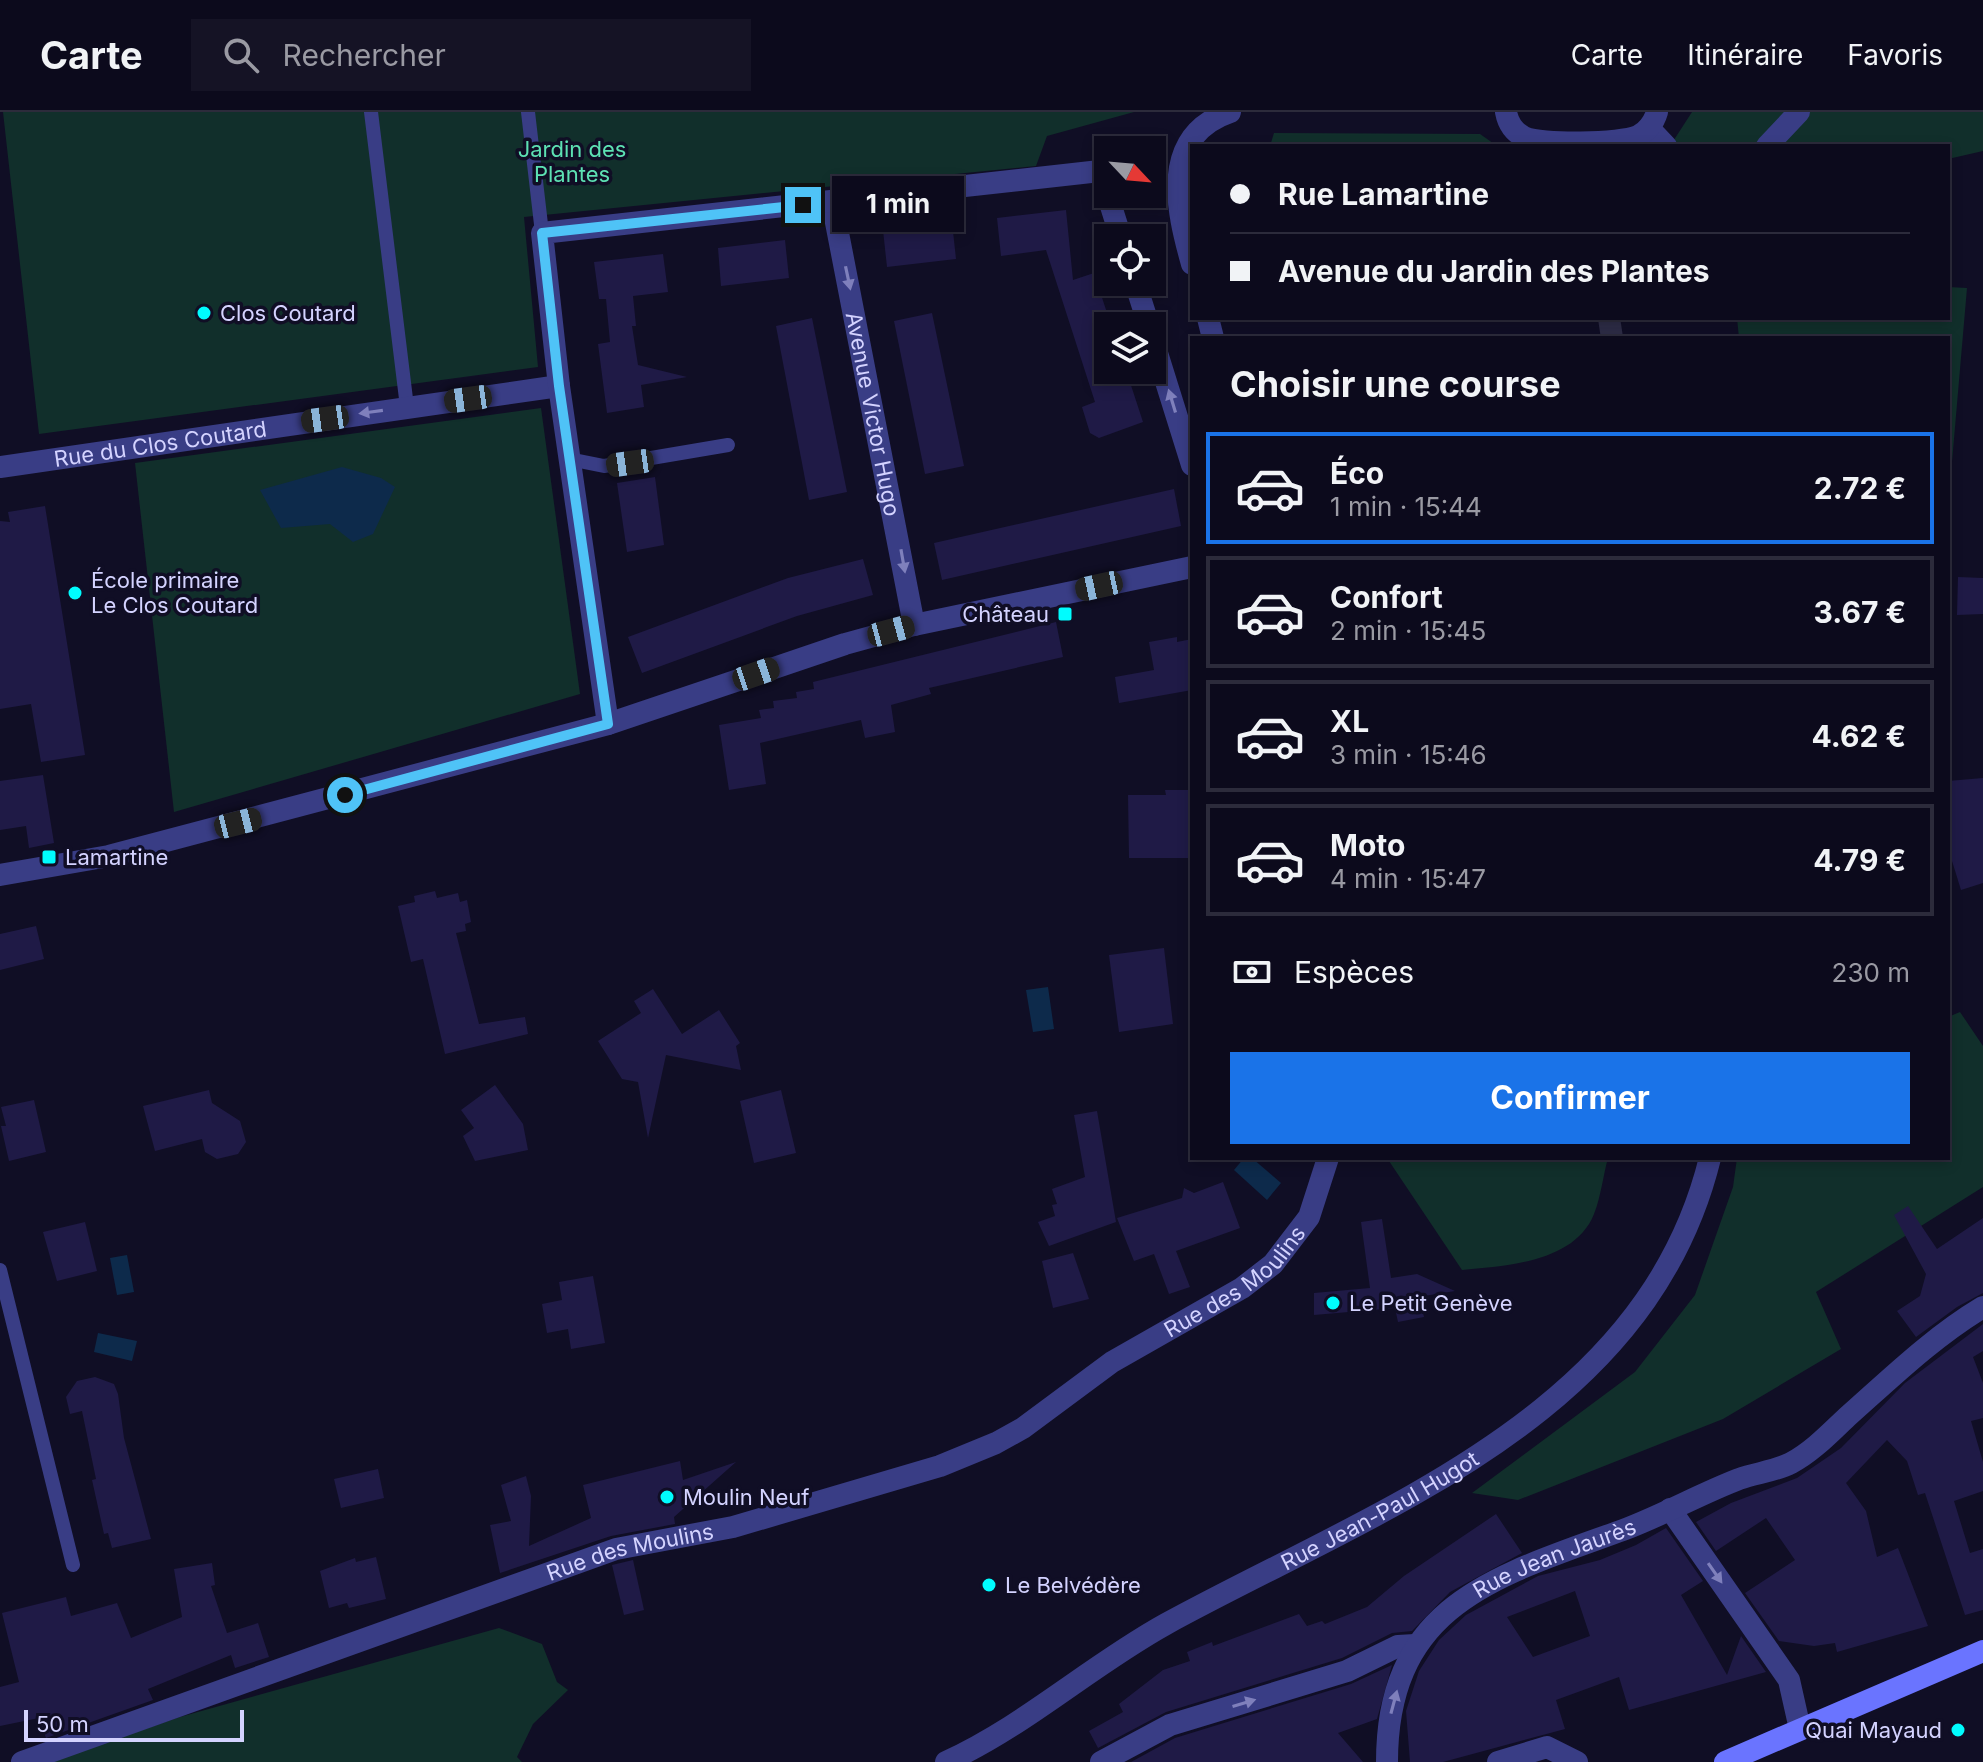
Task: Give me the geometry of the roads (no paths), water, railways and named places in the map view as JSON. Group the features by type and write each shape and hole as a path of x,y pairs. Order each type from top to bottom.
{"main road":[{"path":"1725,1762 1983,1651"}],"street":[{"path":"1193,144 1201,129 1230,112"},
{"path":"1506,112 1514,129 1533,141 1586,143 1633,138 1653,120 1665,144"},
{"path":"1769,144 1799,112"},
{"path":"1190,151 1178,174 1176,205 1190,257"},
{"path":"608,724 559,386 542,233 1100,171 1117,224"},
{"name":"Avenue Victor Hugo","path":"832,202 914,625"},
{"path":"1166,382 1190,459"},
{"name":"Rue du Clos Coutard","path":"0,467 559,386"},
{"path":"0,875 123,852 608,724 845,644 914,625 1190,567"},
{"name":"Rue des Moulins","path":"22,1762 616,1549 733,1527 940,1466 996,1443 1023,1428 1112,1362 1242,1288 1273,1264 1309,1217 1327,1160"},
{"name":"Rue Jean-Paul Hugot","path":"946,1762 990,1739 1138,1641 1380,1513 1472,1458 1549,1405 1614,1344 1643,1308 1680,1243 1702,1190 1710,1160"},
{"name":"Rue Jean Jaurès","path":"1415,1645 1446,1612 1548,1556 1742,1478 1789,1464 1950,1326 1983,1307"},
{"path":"1670,1509 1789,1680 1800,1729"},
{"path":"1101,1762 1170,1725 1347,1671 1398,1646 1415,1645 1392,1706 1387,1762"},
{"path":"1498,1762 1547,1747 1577,1762"}],"lane":[{"path":"371,112 407,407"},
{"path":"528,112 542,233"},
{"path":"569,459 604,466 728,445"},
{"path":"0,1270 73,1565"}],"water":[{"path":"342,467 381,478 395,487 373,534 353,542 330,524 281,528 260,490"},
{"path":"1048,987 1054,1029 1033,1032 1026,990"},
{"path":"1242,1160 1254,1160 1281,1183 1267,1200 1234,1170"},
{"path":"127,1255 134,1292 117,1295 110,1258"},
{"path":"98,1333 137,1341 132,1361 94,1352"}],"tunnel":[{"path":"1609,320 1612,336"}],"place":[{"name":"Clos Coutard","path":"204,313"},
{"name":"École primaire Le Clos Coutard","path":"75,593"},
{"name":"Château","path":"1065,614"},
{"name":"Lamartine","path":"49,857"},
{"name":"Le Petit Genève","path":"1333,1303"},
{"name":"Moulin Neuf","path":"667,1497"},
{"name":"Le Belvédère","path":"989,1585"},
{"name":"Quai Mayaud","path":"1958,1730"}],"park label":[{"name":"Jardin des Plantes","path":"572,162"}]}
